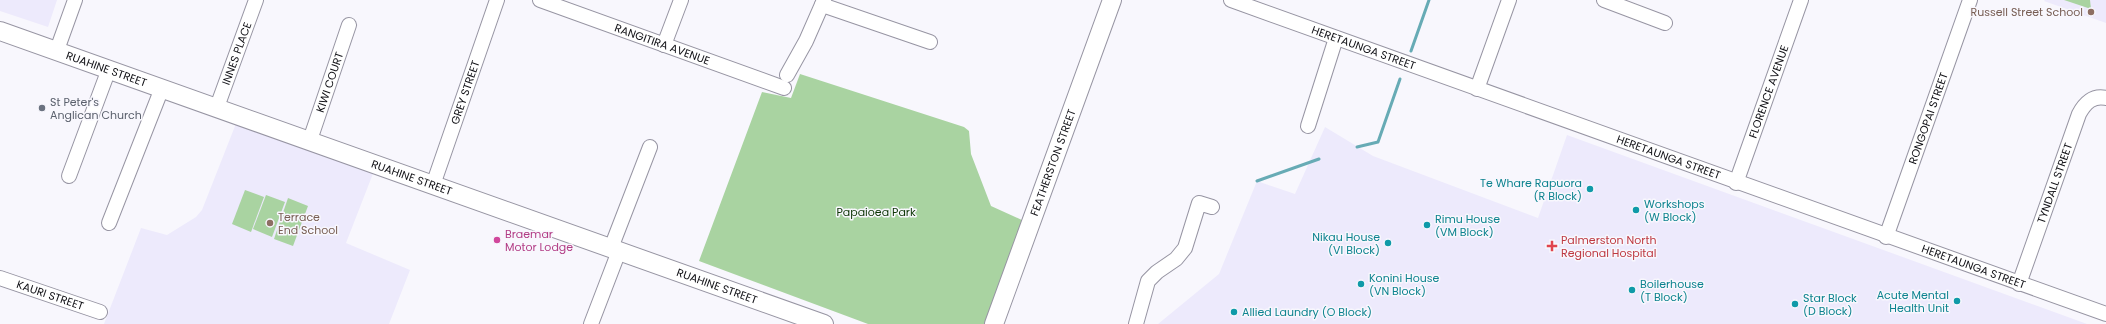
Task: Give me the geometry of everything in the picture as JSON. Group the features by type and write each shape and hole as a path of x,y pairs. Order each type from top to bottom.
{"main road":[{"name":"FEATHERSTON STREET","path":"994,324 1112,0"},
{"name":"RUAHINE STREET","path":"0,31 824,324"}],"street":[{"path":"57,50 75,0"},
{"name":"INNES PLACE","path":"217,107 256,0"},
{"name":"GREY STREET","path":"433,185 497,0"},
{"name":"RANGITIRA AVENUE","path":"540,0 664,45 786,81 823,2"},
{"path":"664,45 681,0"},
{"name":"HERETAUNGA STREET","path":"1231,0 1886,237 2106,314"},
{"path":"1478,89 1509,0"},
{"path":"1604,0 1666,23"},
{"name":"FLORENCE AVENUE","path":"1736,183 1801,0"},
{"name":"RONGOPAI STREET","path":"1886,237 1970,0"},
{"path":"823,2 930,42"},
{"name":"KIWI COURT","path":"310,140 349,25"},
{"path":"1308,126 1336,38"},
{"path":"69,176 109,69"},
{"path":"110,223 162,88"},
{"name":"TYNDALL STREET","path":"2019,284 2079,114 2088,101 2101,97 2106,98"},
{"path":"591,324 650,147"},
{"path":"1136,324 1146,285 1152,276 1176,259 1185,248 1199,203 1212,207"},
{"name":"KAURI STREET","path":"0,278 100,312"}],"shaded area":[{"path":"0,0 57,0 48,27 0,11"},
{"name":"Russell Street School","path":"2106,0 2106,23 2044,1"},
{"name":"Terrace End School","path":"237,121 374,171 346,243 410,270 389,324 104,324 141,228 167,235 196,217 202,210"},
{"name":"Palmerston North Regional Hospital","path":"1325,127 1373,156 1538,218 1567,135 2087,324 1158,324 1219,274 1257,181 1295,194"}],"green space":[{"path":"2064,0 2090,0 2091,9"},
{"name":"Papaioea Park","path":"800,74 964,127 969,131 971,154 991,206 1024,221 988,324 868,324 699,261 762,92 791,98"},
{"path":"245,190 264,197 251,232 232,224"},
{"path":"266,195 285,202 272,237 253,229"},
{"path":"288,198 308,206 293,246 274,239"}],"waterway":[{"path":"1411,51 1429,0"},
{"path":"1357,147 1378,142 1400,79"},
{"path":"1257,181 1319,159"}],"place":[{"name":"Russell Street School","path":"2091,12"},
{"name":"St Peter's Anglican Church","path":"42,108"},
{"name":"Te Whare Rapuora (R Block)","path":"1590,189"},
{"name":"Workshops (W Block)","path":"1636,210"},
{"name":"Terrace End School","path":"270,223"},
{"name":"Rimu House (VM Block)","path":"1427,225"},
{"name":"Braemar Motor Lodge","path":"497,240"},
{"name":"Nikau House (VI Block)","path":"1388,243"},
{"name":"Palmerston North Regional Hospital","path":"1552,246"},
{"name":"Konini House (VN Block)","path":"1361,284"},
{"name":"Boilerhouse (T Block)","path":"1632,290"},
{"name":"Acute Mental Health Unit","path":"1957,301"},
{"name":"Star Block (D Block)","path":"1795,304"},
{"name":"Allied Laundry (O Block)","path":"1234,312"}]}
